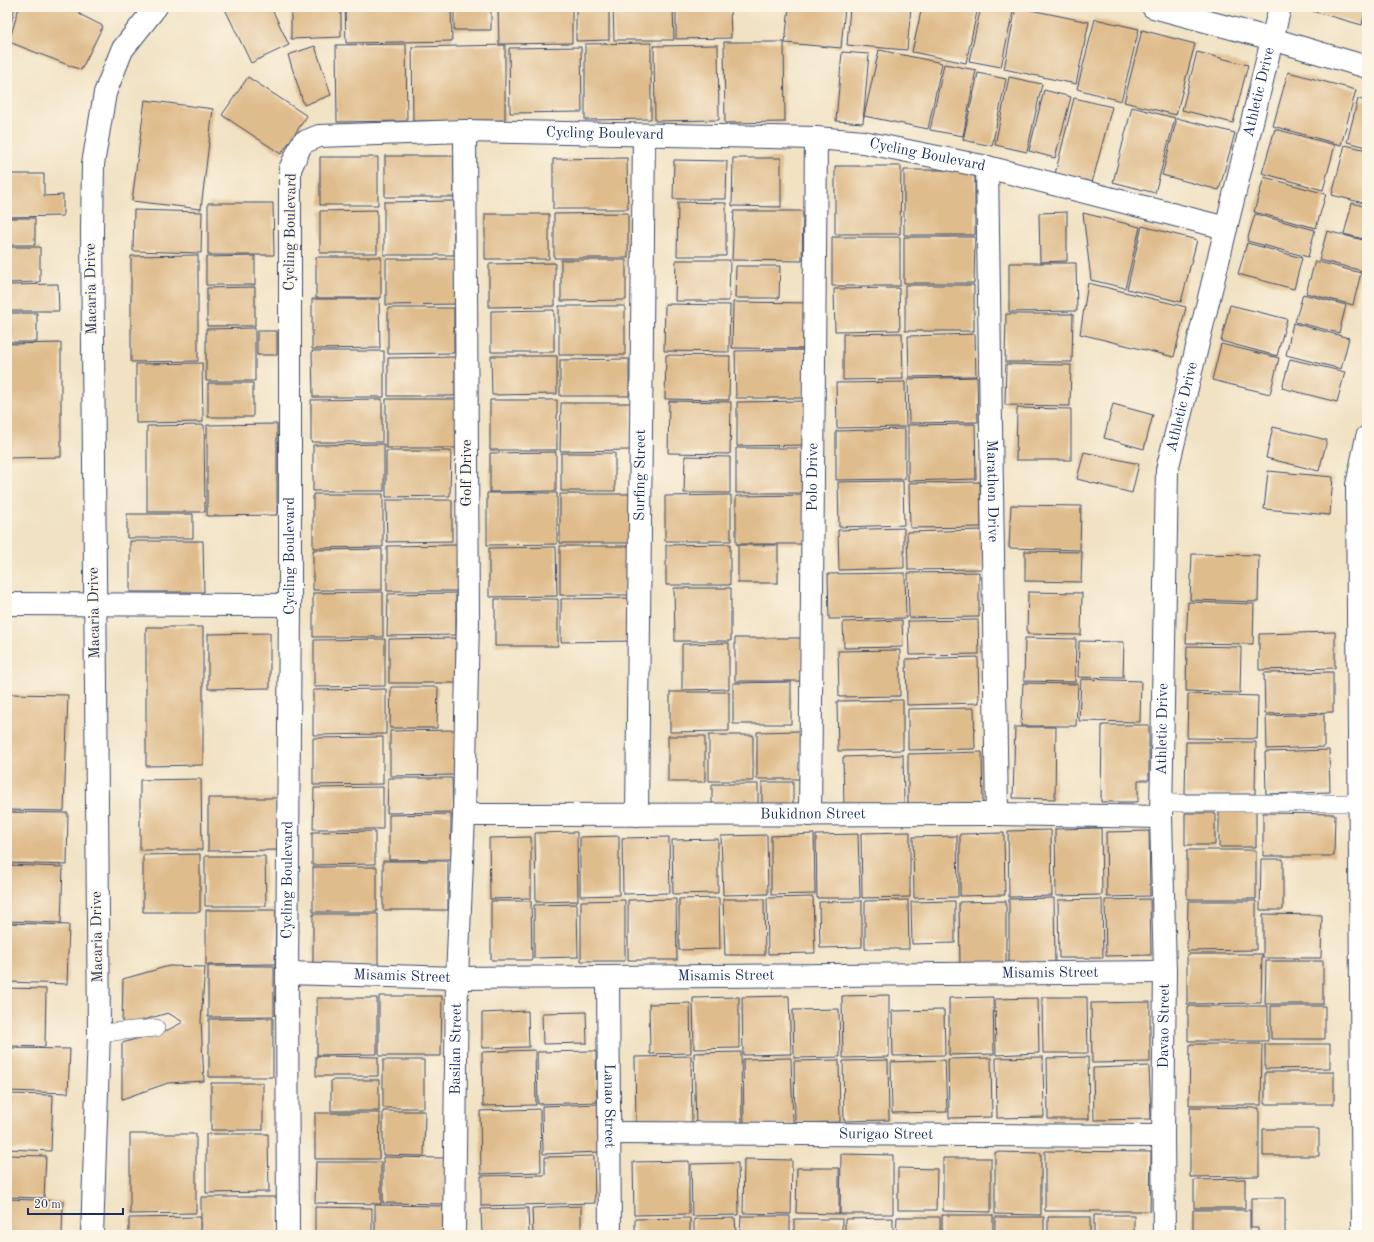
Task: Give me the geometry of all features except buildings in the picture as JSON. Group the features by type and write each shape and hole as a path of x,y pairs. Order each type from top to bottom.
{"street":[{"name":"Macaria Drive","path":"92,1235 99,1033 92,238 93,164 105,94 122,50 156,7"},
{"path":"1153,7 1272,39 1367,67"},
{"name":"Athletic Drive","path":"1161,810 1167,470 1280,7"},
{"name":"Cycling Boulevard","path":"288,1235 287,973 290,605 290,169 302,143 319,136 465,131 816,138 863,142 987,167 1226,228"},
{"name":"Golf Drive","path":"464,815 468,619 465,131"},
{"name":"Surfing Street","path":"637,815 644,135"},
{"name":"Polo Drive","path":"810,816 816,138"},
{"name":"Marathon Drive","path":"987,167 997,814"},
{"path":"1363,1235 1357,485 1367,437"},
{"path":"7,604 290,605"},
{"name":"Bukidnon Street","path":"464,815 810,816 1161,810"},
{"name":"Davao Street","path":"1161,810 1165,972 1163,1136 1164,1235"},
{"name":"Basilan Street","path":"454,1235 457,978 464,815"},
{"name":"Misamis Street","path":"287,973 457,978 1165,972"},
{"name":"Lanao Street","path":"608,977 610,1235"},
{"name":"Surigao Street","path":"609,1133 1163,1136"}],"lane":[{"path":"1161,810 1359,803"},
{"path":"99,1033 156,1028"}]}
